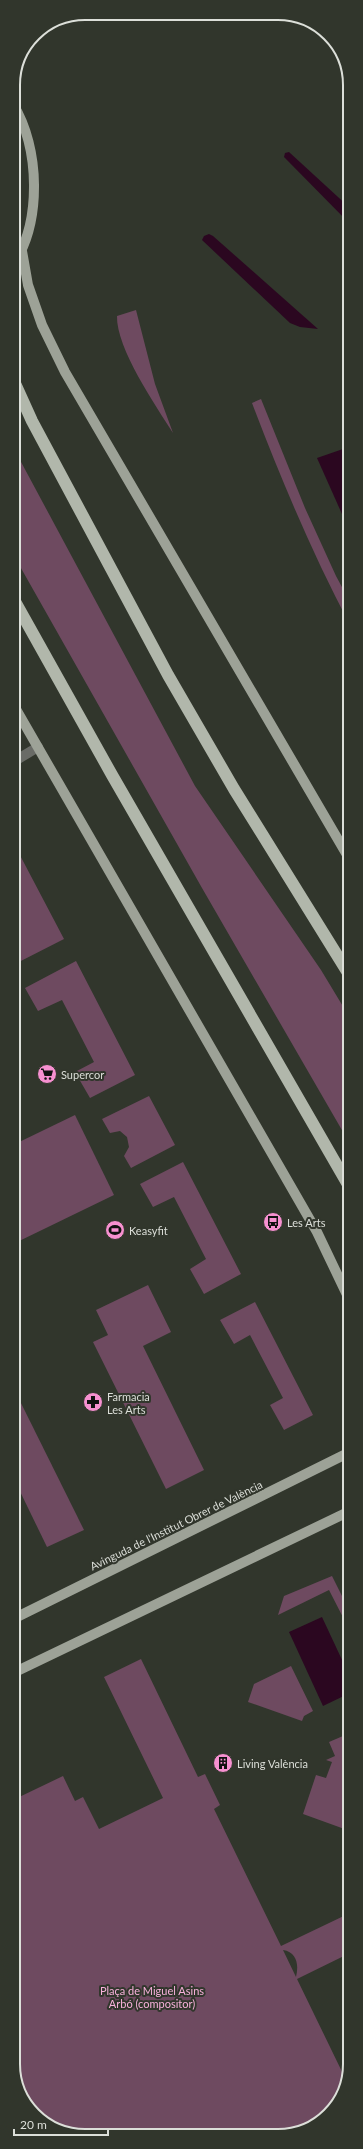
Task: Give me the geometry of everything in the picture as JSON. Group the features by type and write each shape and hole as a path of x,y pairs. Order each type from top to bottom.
{"highway":[{"path":"20,394 32,421 168,675 234,789 343,965"},
{"path":"20,611 116,782 343,1176"}],"main road":[{"path":"20,121 29,142 34,174 33,207 20,254"},
{"path":"22,251 28,285 42,325 65,372 343,848"},
{"path":"20,716 317,1232 343,1286"},
{"name":"Avinguda de l'Institut Obrer de València","path":"20,1616 343,1455"},
{"path":"20,1670 343,1514"}],"street":[{"path":"20,758 38,747"}],"green space":[{"path":"136,310 155,384 173,433 138,376 123,344 118,329 117,316"},
{"path":"261,399 305,508 343,589 343,612 310,543 252,403"},
{"path":"20,460 195,786 321,970 343,1006 343,1132 202,888 20,566"},
{"path":"20,855 64,939 20,961"},
{"path":"76,961 135,1075 90,1098 75,1072 94,1062 62,1000 38,1011 25,988"},
{"path":"149,1096 175,1145 131,1168 124,1156 129,1147 127,1137 120,1131 110,1133 102,1119"},
{"path":"75,1115 114,1195 20,1241 20,1142"},
{"path":"183,1162 241,1274 204,1294 190,1269 206,1259 174,1197 153,1207 140,1184"},
{"path":"148,1285 171,1332 143,1346 204,1470 166,1489 93,1342 108,1335 96,1310"},
{"path":"255,1302 313,1415 284,1430 270,1405 283,1398 250,1335 234,1344 220,1320"},
{"path":"20,1401 84,1530 47,1547 20,1491"},
{"path":"332,1576 343,1598 343,1617 329,1590 278,1615 284,1596"},
{"name":"Plaça de Miguel Asins Arbó (compositor)","path":"141,1659 198,1777 205,1774 220,1805 214,1809 281,1946 343,1916 343,1956 297,1979 342,2072 340,2085 327,2107 318,2116 307,2122 295,2127 283,2129 72,2128 52,2120 42,2113 36,2107 25,2089 20,2069 20,1797 63,1776 75,1801 83,1797 99,1829 163,1798 104,1677","holes":["283,1950 291,1953 297,1964 296,1977"]},
{"path":"291,1666 313,1711 304,1716 302,1721 248,1702 254,1684"},
{"path":"343,1736 343,1828 303,1814 316,1775 326,1778 332,1762 326,1760 335,1756 329,1742"}],"shaded area":[{"path":"289,152 343,202 343,217 284,157 285,153"},
{"path":"209,234 318,329 300,327 290,323 202,240 204,236"},
{"path":"343,449 343,516 317,458"},
{"path":"322,1617 343,1662 343,1696 323,1706 289,1632"}],"place":[{"name":"Supercor","path":"47,1074"},
{"name":"Les Arts","path":"273,1222"},
{"name":"Keasyfit","path":"115,1230"},
{"name":"Farmacia Les Arts","path":"93,1402"},
{"name":"Living València","path":"223,1763"}]}
